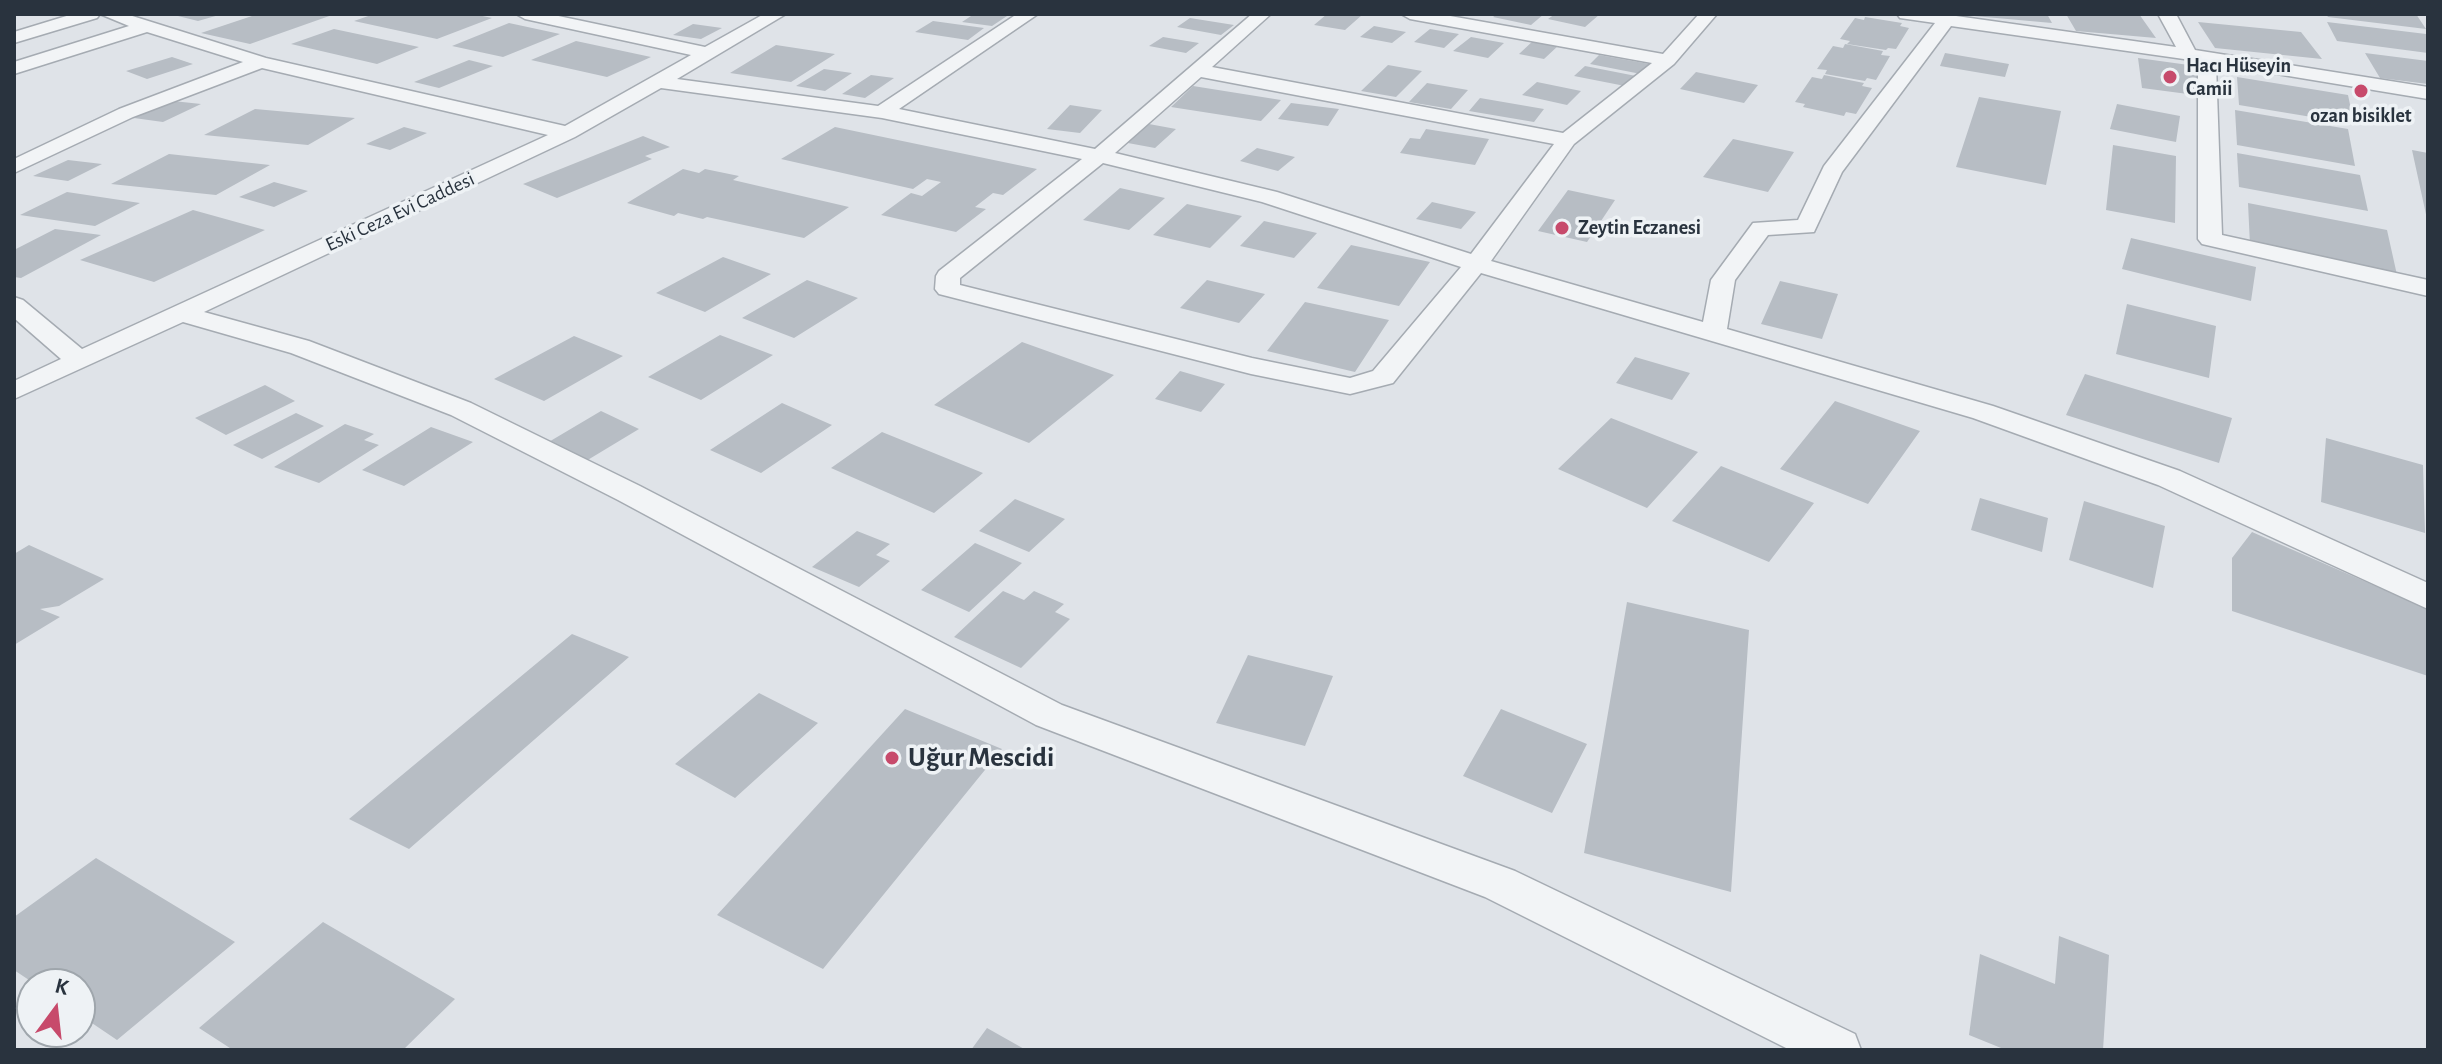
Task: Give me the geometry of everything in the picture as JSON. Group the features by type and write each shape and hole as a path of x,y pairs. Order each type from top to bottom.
{"street":[{"path":"14,38 91,14"},
{"path":"108,14 261,62 568,133"},
{"path":"14,68 166,14"},
{"path":"525,14 706,53"},
{"name":"Eski Ceza Evi Caddesi","path":"14,391 568,133 777,14"},
{"path":"882,112 1029,14"},
{"path":"1262,14 1099,156 948,276 948,289 1220,359 1350,386 1383,377 1476,264 1567,140 1667,60 1708,14"},
{"path":"1410,14 1667,60"},
{"path":"1906,14 2428,93"},
{"path":"2167,14 2198,56 2210,239 2428,288"},
{"path":"1714,331 1723,280 1761,228 1806,227 1832,171 1946,20"},
{"path":"14,167 126,113 261,62"},
{"path":"1195,70 1567,140"},
{"path":"657,82 882,112 1099,156 1269,197 1476,264 1983,412 2169,478 2428,597"},
{"path":"14,305 79,360"},
{"path":"182,314 300,347 461,409 629,493 1049,715 1500,884 1838,1050"}],"building":[{"path":"258,14 335,14 250,44 201,33"},
{"path":"374,14 473,14 492,18 437,39 354,21"},
{"path":"974,14 1010,14 992,26 962,22"},
{"path":"1327,14 1362,15 1345,30 1314,25"},
{"path":"1497,14 1544,14 1531,25 1493,17"},
{"path":"1555,14 1600,14 1585,27 1548,19"},
{"path":"2047,14 2052,23 1974,16"},
{"path":"2066,14 2139,14 2156,38 2076,31"},
{"path":"2326,14 2416,14 2426,29 2328,17"},
{"path":"219,15 198,21 178,16"},
{"path":"1865,17 1902,23 1900,26 1909,28 1896,49 1847,44 1850,41 1840,39 1855,18 1864,20"},
{"path":"1190,18 1234,25 1221,35 1177,27"},
{"path":"933,21 984,28 968,40 915,32"},
{"path":"2198,22 2301,32 2322,59 2215,48"},
{"path":"2327,22 2426,34 2428,53 2337,41"},
{"path":"509,23 560,34 503,57 452,46"},
{"path":"693,24 722,28 701,39 673,35"},
{"path":"1374,26 1406,32 1392,43 1360,37"},
{"path":"334,29 419,47 377,64 291,44"},
{"path":"1430,29 1459,34 1444,48 1414,42"},
{"path":"1163,37 1199,43 1186,53 1149,46"},
{"path":"1471,37 1504,43 1488,58 1453,51"},
{"path":"1534,40 1559,45 1544,59 1519,54"},
{"path":"576,41 651,57 607,77 531,60"},
{"path":"1845,44 1883,51 1881,55 1890,56 1876,80 1825,74 1827,70 1817,69 1833,46 1843,48"},
{"path":"776,45 835,54 791,82 730,73"},
{"path":"1945,53 2009,64 2005,77 1940,66"},
{"path":"2365,53 2428,61 2428,84 2380,78"},
{"path":"1599,55 1649,64 1641,74 1590,64"},
{"path":"172,57 193,64 147,79 126,71"},
{"name":"Hacı Hüseyin Camii","path":"2138,58 2196,66 2203,96 2142,88"},
{"path":"469,60 493,66 439,88 414,82"},
{"path":"1388,65 1422,71 1396,97 1361,91"},
{"path":"1585,66 1636,76 1625,86 1574,76"},
{"path":"824,69 852,73 825,91 796,86"},
{"path":"1696,72 1758,85 1744,103 1680,89"},
{"path":"871,75 894,78 865,98 842,94"},
{"path":"1824,75 1864,83 1862,86 1872,88 1856,114 1846,112 1844,116 1803,107 1805,104 1795,102 1812,77 1822,79"},
{"path":"2237,77 2348,95 2354,124 2239,105"},
{"path":"1537,82 1581,91 1567,105 1522,95"},
{"path":"1427,83 1468,90 1451,109 1409,102"},
{"path":"1193,86 1281,100 1261,121 1171,107"},
{"path":"1979,97 2061,111 2046,185 1956,167"},
{"path":"1480,98 1544,109 1534,122 1469,111"},
{"path":"173,101 201,104 163,122 134,118"},
{"path":"1291,103 1339,109 1328,126 1278,119"},
{"path":"2117,104 2180,116 2176,142 2110,129"},
{"path":"1070,105 1102,110 1080,133 1047,129"},
{"path":"255,109 355,118 308,145 204,135"},
{"path":"2235,110 2348,129 2355,166 2237,145"},
{"path":"1138,122 1176,129 1155,148 1117,141"},
{"path":"404,127 427,133 390,150 366,144"},
{"path":"835,127 1037,169 1003,195 993,193 975,207 986,209 956,232 881,215 911,193 922,196 941,182 927,179 913,189 781,159"},
{"path":"1426,129 1489,139 1475,165 1400,153 1410,138 1420,139"},
{"path":"643,136 670,147 645,156 652,159 557,198 523,184"},
{"path":"1733,139 1794,152 1768,192 1703,177"},
{"path":"2113,145 2176,156 2175,223 2106,210"},
{"path":"1257,148 1295,157 1278,171 1240,161"},
{"path":"2412,150 2428,153 2428,219 2427,219"},
{"path":"2237,153 2360,175 2368,211 2239,187"},
{"path":"169,154 270,165 216,195 111,184"},
{"path":"68,160 102,164 68,181 33,176"},
{"path":"683,169 699,173 705,169 739,176 733,180 849,207 804,238 707,217 703,219 678,213 674,216 627,203"},
{"path":"274,182 308,191 274,207 239,197"},
{"path":"1120,188 1165,198 1129,230 1083,220"},
{"path":"1568,190 1615,200 1587,242 1538,231"},
{"path":"67,192 140,203 95,226 20,215"},
{"path":"1432,202 1476,212 1461,229 1416,219"},
{"path":"2248,203 2387,230 2397,275 2250,245"},
{"path":"1187,204 1242,216 1210,248 1153,235"},
{"path":"193,210 265,230 154,282 80,260"},
{"path":"1264,221 1317,233 1294,258 1240,246"},
{"path":"55,229 101,235 21,278 14,277 14,250"},
{"path":"2131,238 2256,267 2251,301 2122,269"},
{"path":"1351,245 1430,262 1399,306 1317,288"},
{"path":"723,257 771,274 705,312 656,293"},
{"path":"807,280 858,298 794,338 742,318"},
{"path":"1207,280 1265,294 1239,323 1180,308"},
{"path":"1780,281 1838,294 1822,339 1761,324"},
{"path":"1305,302 1389,320 1355,372 1267,351"},
{"path":"2127,304 2216,326 2209,378 2116,354"},
{"path":"720,335 773,355 701,400 648,377"},
{"path":"574,336 623,356 544,401 494,379"},
{"path":"1022,342 1114,375 1029,443 934,405"},
{"path":"1635,357 1690,373 1672,400 1616,383"},
{"path":"1180,371 1225,384 1201,412 1155,399"},
{"path":"2085,374 2232,418 2219,463 2066,415"},
{"path":"265,385 295,401 226,435 195,418"},
{"path":"1835,401 1920,431 1868,504 1780,469"},
{"path":"782,403 832,425 761,473 710,450"},
{"path":"601,411 639,429 586,461 547,443"},
{"path":"296,413 324,426 262,459 233,445"},
{"path":"1611,418 1698,452 1647,508 1558,469"},
{"path":"345,424 374,434 364,440 379,445 319,483 274,467"},
{"path":"431,427 473,442 404,486 362,470"},
{"path":"882,432 983,473 934,513 831,468"},
{"path":"2326,438 2423,465 2425,533 2321,502"},
{"path":"1721,466 1814,503 1769,562 1672,521"},
{"path":"1980,498 2048,518 2042,552 1971,530"},
{"path":"1015,499 1065,519 1029,552 979,531"},
{"path":"2084,501 2165,526 2153,588 2069,560"},
{"path":"857,531 890,544 876,555 890,561 859,587 812,567"},
{"path":"2252,532 2428,609 2428,676 2232,611 2232,558"},
{"path":"975,543 1022,563 969,612 921,590"},
{"path":"29,545 104,579 59,606 40,609 60,617 14,645 14,554"},
{"path":"1003,591 1024,600 1034,591 1064,604 1055,612 1070,619 1021,668 954,637"},
{"path":"1627,602 1749,630 1731,892 1584,853"},
{"path":"572,634 629,657 409,849 349,819"},
{"path":"1248,655 1333,676 1305,746 1216,723"},
{"path":"759,693 818,723 735,798 675,764"},
{"path":"905,709 1002,749 823,969 717,915"},
{"path":"1501,709 1587,744 1552,813 1463,776"},
{"path":"96,858 235,942 117,1040 96,1026 96,968 14,970 14,917"},
{"path":"323,922 455,999 403,1050 233,1050 199,1028"},
{"path":"2059,936 2109,955 2103,1050 2006,1050 1969,1035 1980,954 2055,984"},
{"path":"987,1028 1026,1050 971,1050"}],"place":[{"name":"Hacı Hüseyin Camii","path":"2170,77"},
{"name":"ozan bisiklet","path":"2361,91"},
{"name":"Zeytin Eczanesi","path":"1562,228"},
{"name":"Uğur Mescidi","path":"892,758"}]}
